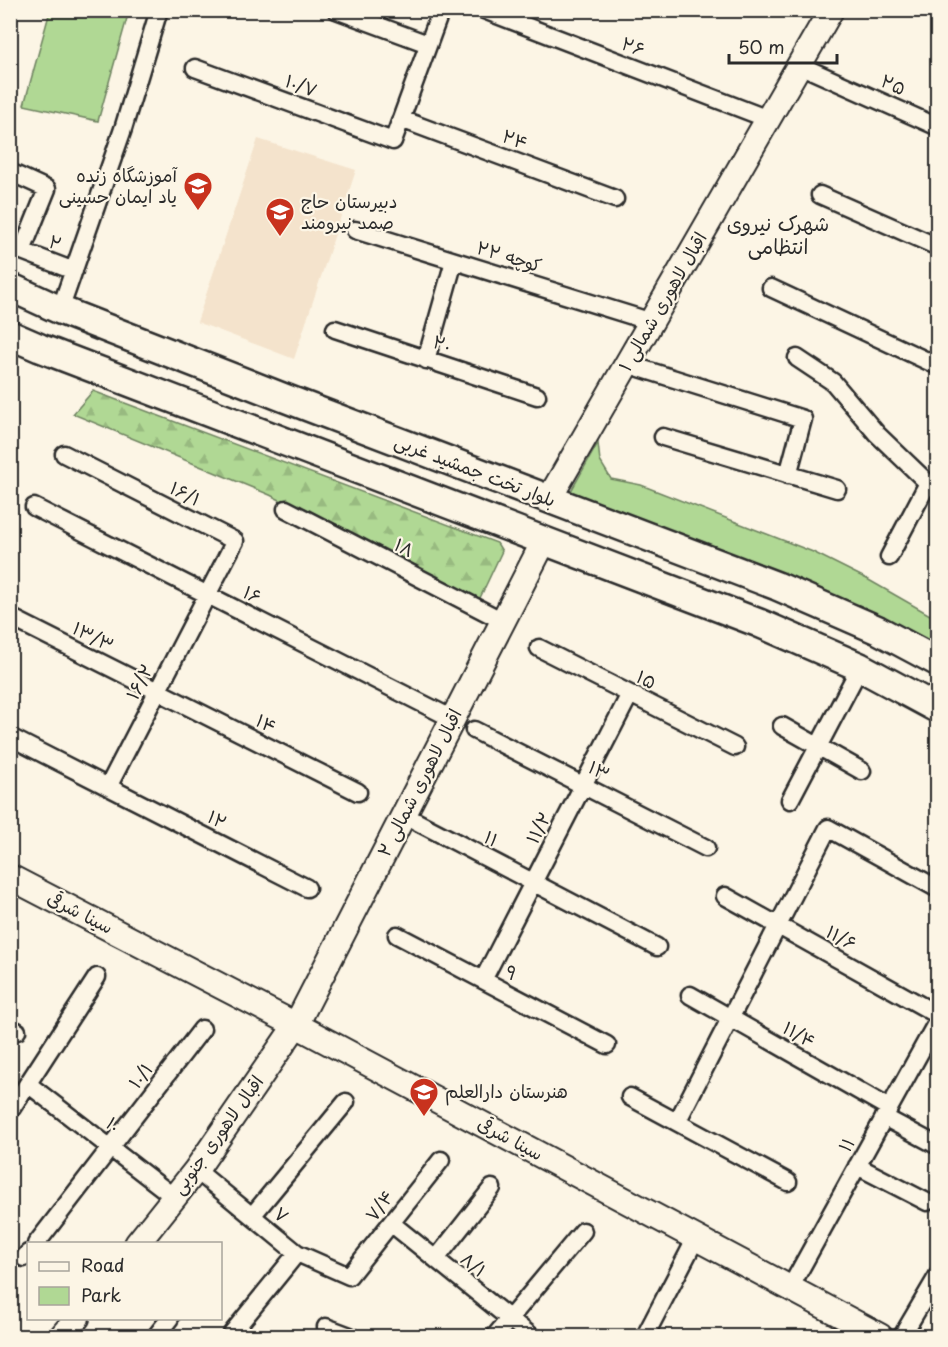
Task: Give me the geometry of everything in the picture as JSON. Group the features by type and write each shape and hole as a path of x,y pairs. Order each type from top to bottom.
{"main road":[{"name":"بلوار تخت جمشید غربی","path":"10,287 60,310 353,425 777,586 878,630 938,662"},
{"path":"10,335 759,623 860,667 938,709"},
{"path":"340,463 353,425"},
{"path":"860,667 878,630"}],"street":[{"path":"60,310 123,129 159,10"},
{"path":"336,10 428,44"},
{"path":"401,118 441,10"},
{"name":"اقبال لاهوری شمالی ۱","path":"549,499 831,10"},
{"name":"۲۶","path":"487,11 768,119"},
{"name":"۲۵","path":"799,65 938,126"},
{"name":"۱۰/۷","path":"195,68 393,141 401,118"},
{"name":"۲۴","path":"401,118 615,199"},
{"name":"۲","path":"10,172 47,189 22,251 74,271"},
{"path":"820,195 938,247"},
{"name":"کوچه ۲۲","path":"355,231 652,322"},
{"path":"426,360 454,261"},
{"path":"771,288 938,366"},
{"name":"۲۰","path":"335,329 537,396"},
{"path":"797,358 833,382 877,434 933,486 888,557"},
{"path":"627,364 803,418 788,475"},
{"path":"663,437 837,489"},
{"name":"۱۶/۱","path":"64,454 235,541 207,594"},
{"name":"۱۶","path":"34,507 453,719"},
{"name":"۱۸","path":"286,509 503,621"},
{"name":"اقبال لاهوری شمالی ۲","path":"296,1025 544,541"},
{"name":"۱۶/۲","path":"108,787 207,594"},
{"name":"۱۳/۳","path":"10,617 158,691"},
{"name":"۱۵","path":"539,648 735,747"},
{"path":"790,800 860,667"},
{"name":"۱۴","path":"158,691 357,792"},
{"name":"۱۱/۲","path":"483,980 630,694"},
{"path":"782,726 862,771"},
{"name":"۱۳","path":"474,730 706,848"},
{"name":"۱۲","path":"10,737 308,888"},
{"name":"۱۱","path":"404,815 657,947"},
{"path":"677,1122 828,828 938,889"},
{"name":"سینا شرقی","path":"10,877 296,1025 880,1336"},
{"name":"۱۱/۶","path":"725,896 937,1023"},
{"name":"۹","path":"397,935 607,1045"},
{"path":"10,1111 97,977"},
{"name":"۱۱/۴","path":"690,995 938,1146"},
{"name":"۱۱","path":"790,1288 937,1023"},
{"name":"اقبال لاهوری جنوبی","path":"139,1242 196,1170 296,1025"},
{"name":"۱۰/۱","path":"38,1242 202,1029"},
{"name":"۱۰","path":"28,1084 174,1197"},
{"path":"630,1097 788,1182"},
{"path":"252,1216 346,1102"},
{"name":"۷/۴","path":"349,1276 441,1160"},
{"path":"857,1166 927,1202"},
{"name":"۷","path":"196,1170 297,1253 349,1276"},
{"path":"436,1259 492,1188"},
{"name":"۸/۱","path":"391,1223 531,1336"},
{"path":"495,1336 584,1232"},
{"path":"645,1336 696,1238"},
{"path":"232,1333 297,1253"},
{"path":"902,1336 938,1275"},
{"path":"62,1336 75,1320"},
{"path":"156,1336 168,1320"},
{"path":"326,1327 350,1336"}],"shaded area":[{"name":"دبیرستان حاج صمد نیرومند","path":"258,139 356,170 294,359 197,322"}],"green space":[{"path":"50,11 129,11 98,121 24,105"},
{"path":"93,391 497,543 502,551 479,600 270,495 73,414"},
{"path":"598,443 600,461 611,479 641,485 813,552 867,579 937,619 937,649 570,493"}],"place":[{"name":"آموزشگاه زنده یاد ایمان حسینی","path":"198,212"},
{"name":"دبیرستان حاج صمد نیرومند","path":"280,238"},
{"name":"هنرستان دارالعلم","path":"424,1118"}],"district":[{"name":"شهرک نیروی انتظامی","path":"778,236"}]}
